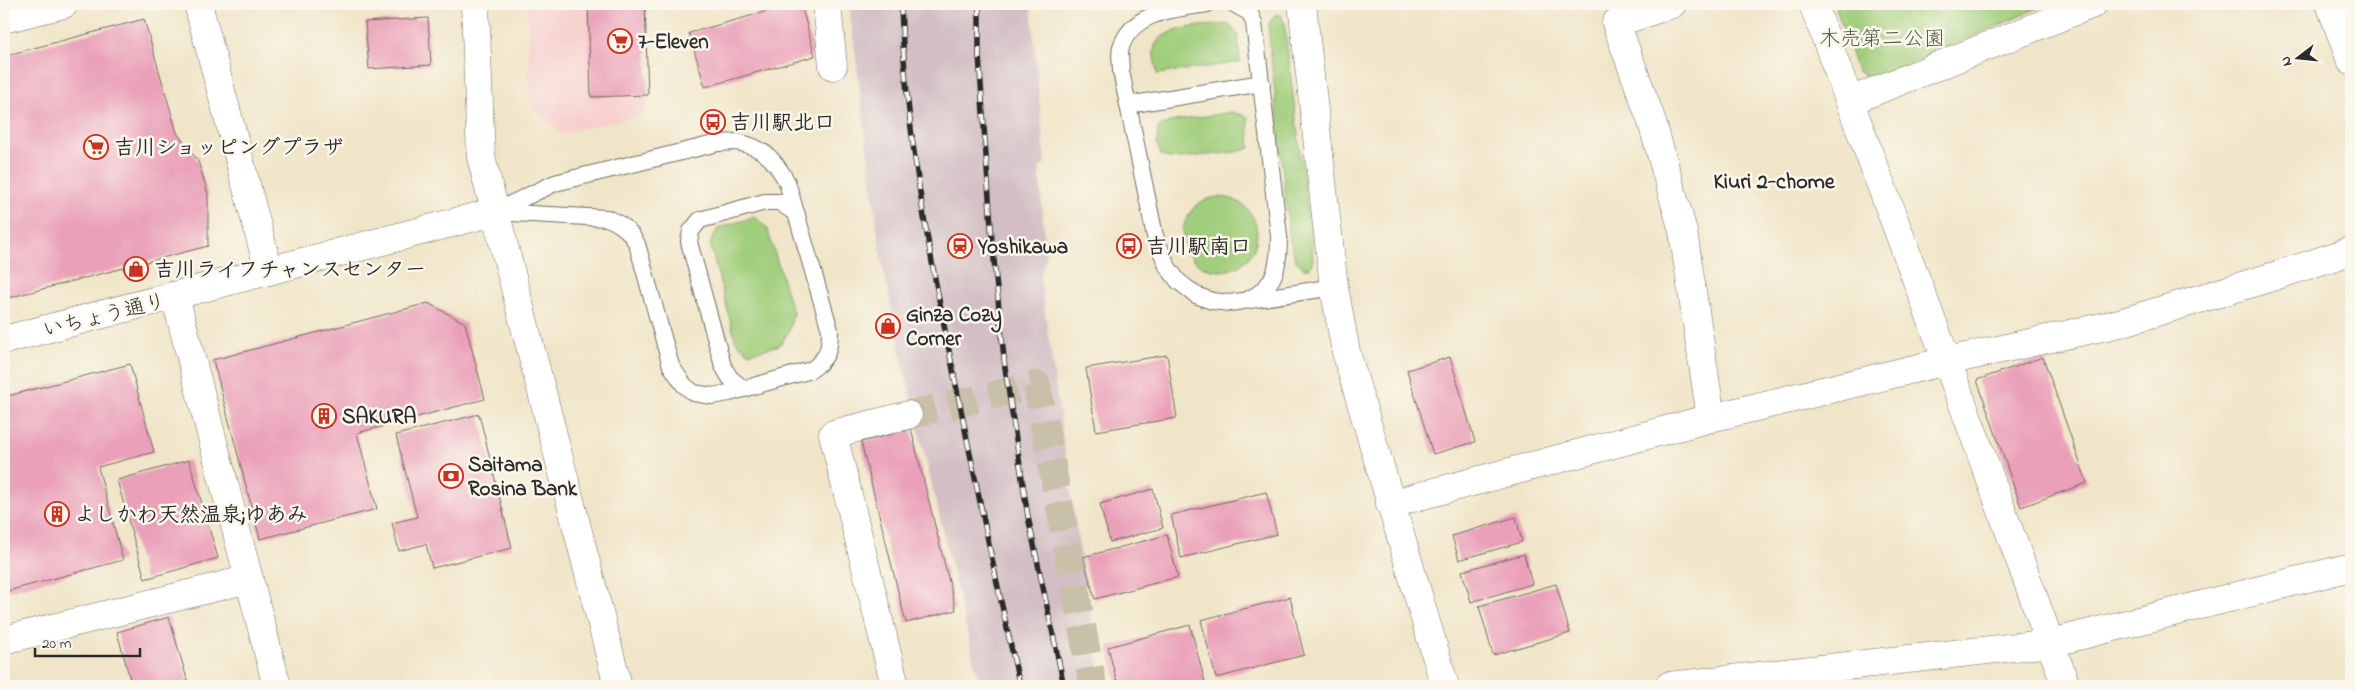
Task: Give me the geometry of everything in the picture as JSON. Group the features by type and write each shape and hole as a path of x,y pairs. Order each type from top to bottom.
{"street":[{"path":"4,19 64,4"},
{"path":"198,4 269,271"},
{"path":"475,4 481,157 618,686"},
{"path":"827,4 833,66"},
{"path":"1302,4 1334,287 1346,352 1445,686"},
{"path":"1672,4 1616,23 1651,120 1683,231 1711,418"},
{"path":"1813,4 2066,686"},
{"path":"1850,101 2093,4"},
{"path":"2330,4 2351,62"},
{"name":"いちょう通り","path":"4,340 494,212"},
{"path":"1390,504 1711,418 1947,361 2120,323 2275,276 2351,250"},
{"path":"175,296 277,686"},
{"path":"895,686 834,434 908,415"},
{"path":"1669,686 2051,643 2351,567"},
{"path":"4,640 249,579"}],"lane":[{"path":"1207,4 1166,11 1143,19 1127,33 1120,49 1120,64 1155,236 1167,266 1178,281 1196,295 1212,301 1230,303 1334,287"},
{"path":"1234,4 1250,13 1254,23 1279,236 1279,261 1275,274 1261,294 1246,300"},
{"path":"1128,105 1262,83"},
{"path":"737,142 756,146 775,162 788,182 830,330 830,348 824,361 811,370 712,396 694,393 684,385 671,366 637,244 630,232 620,223 607,218 494,212 556,183 718,143 737,142"},
{"path":"744,389 730,378 722,366 689,242 690,231 700,220 765,202 779,202 796,214"}],"shaded area":[{"path":"527,4 648,4 647,114 561,134 530,104"},
{"path":"849,4 1031,4 1045,164 1039,168 1046,257 1040,277 1072,501 1102,686 980,686 902,360 881,257"}],"green space":[{"name":"木売第二公園","path":"1835,4 2047,4 1874,80 1857,71"},
{"path":"1276,14 1281,15 1284,22 1312,247 1313,259 1310,268 1303,268 1296,261 1290,241 1268,25"},
{"path":"1228,24 1238,35 1240,62 1157,74 1154,50 1157,42 1164,36 1185,28"},
{"path":"1232,112 1248,117 1250,148 1237,152 1170,159 1161,155 1157,144 1158,128 1169,122"},
{"path":"1220,197 1241,203 1251,213 1257,234 1251,255 1241,265 1220,271 1199,265 1189,255 1183,234 1189,213 1199,203"},
{"path":"755,217 767,228 793,313 789,331 780,345 749,353 736,342 710,244 718,228"}],"building":[{"path":"588,4 645,4 648,95 591,97"},
{"path":"793,4 801,4 815,56 705,87 689,33"},
{"path":"428,18 431,65 369,69 365,22"},
{"name":"吉川ショッピングプラザ","path":"144,19 177,133 198,161 208,194 208,246 4,299 4,56"},
{"name":"SAKURA","path":"428,303 465,323 485,399 357,433 377,509 260,539 213,360"},
{"path":"1167,355 1177,418 1096,431 1086,368"},
{"path":"1450,357 1475,442 1433,454 1407,370"},
{"path":"2043,357 2087,483 2021,507 1977,380"},
{"name":"よしかわ天然温泉;ゆあみ","path":"130,364 154,452 98,467 123,560 4,592 4,397"},
{"name":"Saitama Rosina Bank","path":"479,414 512,548 432,568 426,544 399,551 392,523 417,517 396,435"},
{"path":"911,429 956,610 906,623 861,442"},
{"path":"189,460 218,558 145,579 117,480"},
{"path":"1153,489 1163,528 1110,542 1100,504"},
{"path":"1266,492 1277,534 1181,558 1171,515"},
{"path":"1516,517 1522,542 1459,560 1452,536"},
{"path":"1167,535 1178,577 1095,599 1083,557"},
{"path":"1524,554 1532,584 1471,602 1462,571"},
{"path":"1556,584 1570,633 1493,655 1479,606"},
{"path":"1290,597 1304,655 1216,678 1201,620"},
{"path":"169,617 189,686 132,686 117,632"},
{"path":"1190,625 1206,686 1118,686 1108,647"}],"tunnel":[{"path":"908,415 1037,385 1093,686"}],"railway":[{"path":"901,4 907,97 927,237 978,492 1020,686"},
{"path":"979,4 979,56 992,240 1005,368 1028,517 1064,686"}],"place":[{"name":"7-Eleven","path":"620,41"},
{"name":"吉川駅北口","path":"713,122"},
{"name":"吉川ショッピングプラザ","path":"96,147"},
{"name":"Yoshikawa","path":"960,246"},
{"name":"吉川駅南口","path":"1129,246"},
{"name":"吉川ライフチャンスセンター","path":"136,269"},
{"name":"Ginza Cozy Corner","path":"888,326"},
{"name":"SAKURA","path":"324,416"},
{"name":"Saitama Rosina Bank","path":"451,476"},
{"name":"よしかわ天然温泉;ゆあみ","path":"57,514"}],"district":[{"name":"Kiuri 2-chome","path":"1774,180"}]}
